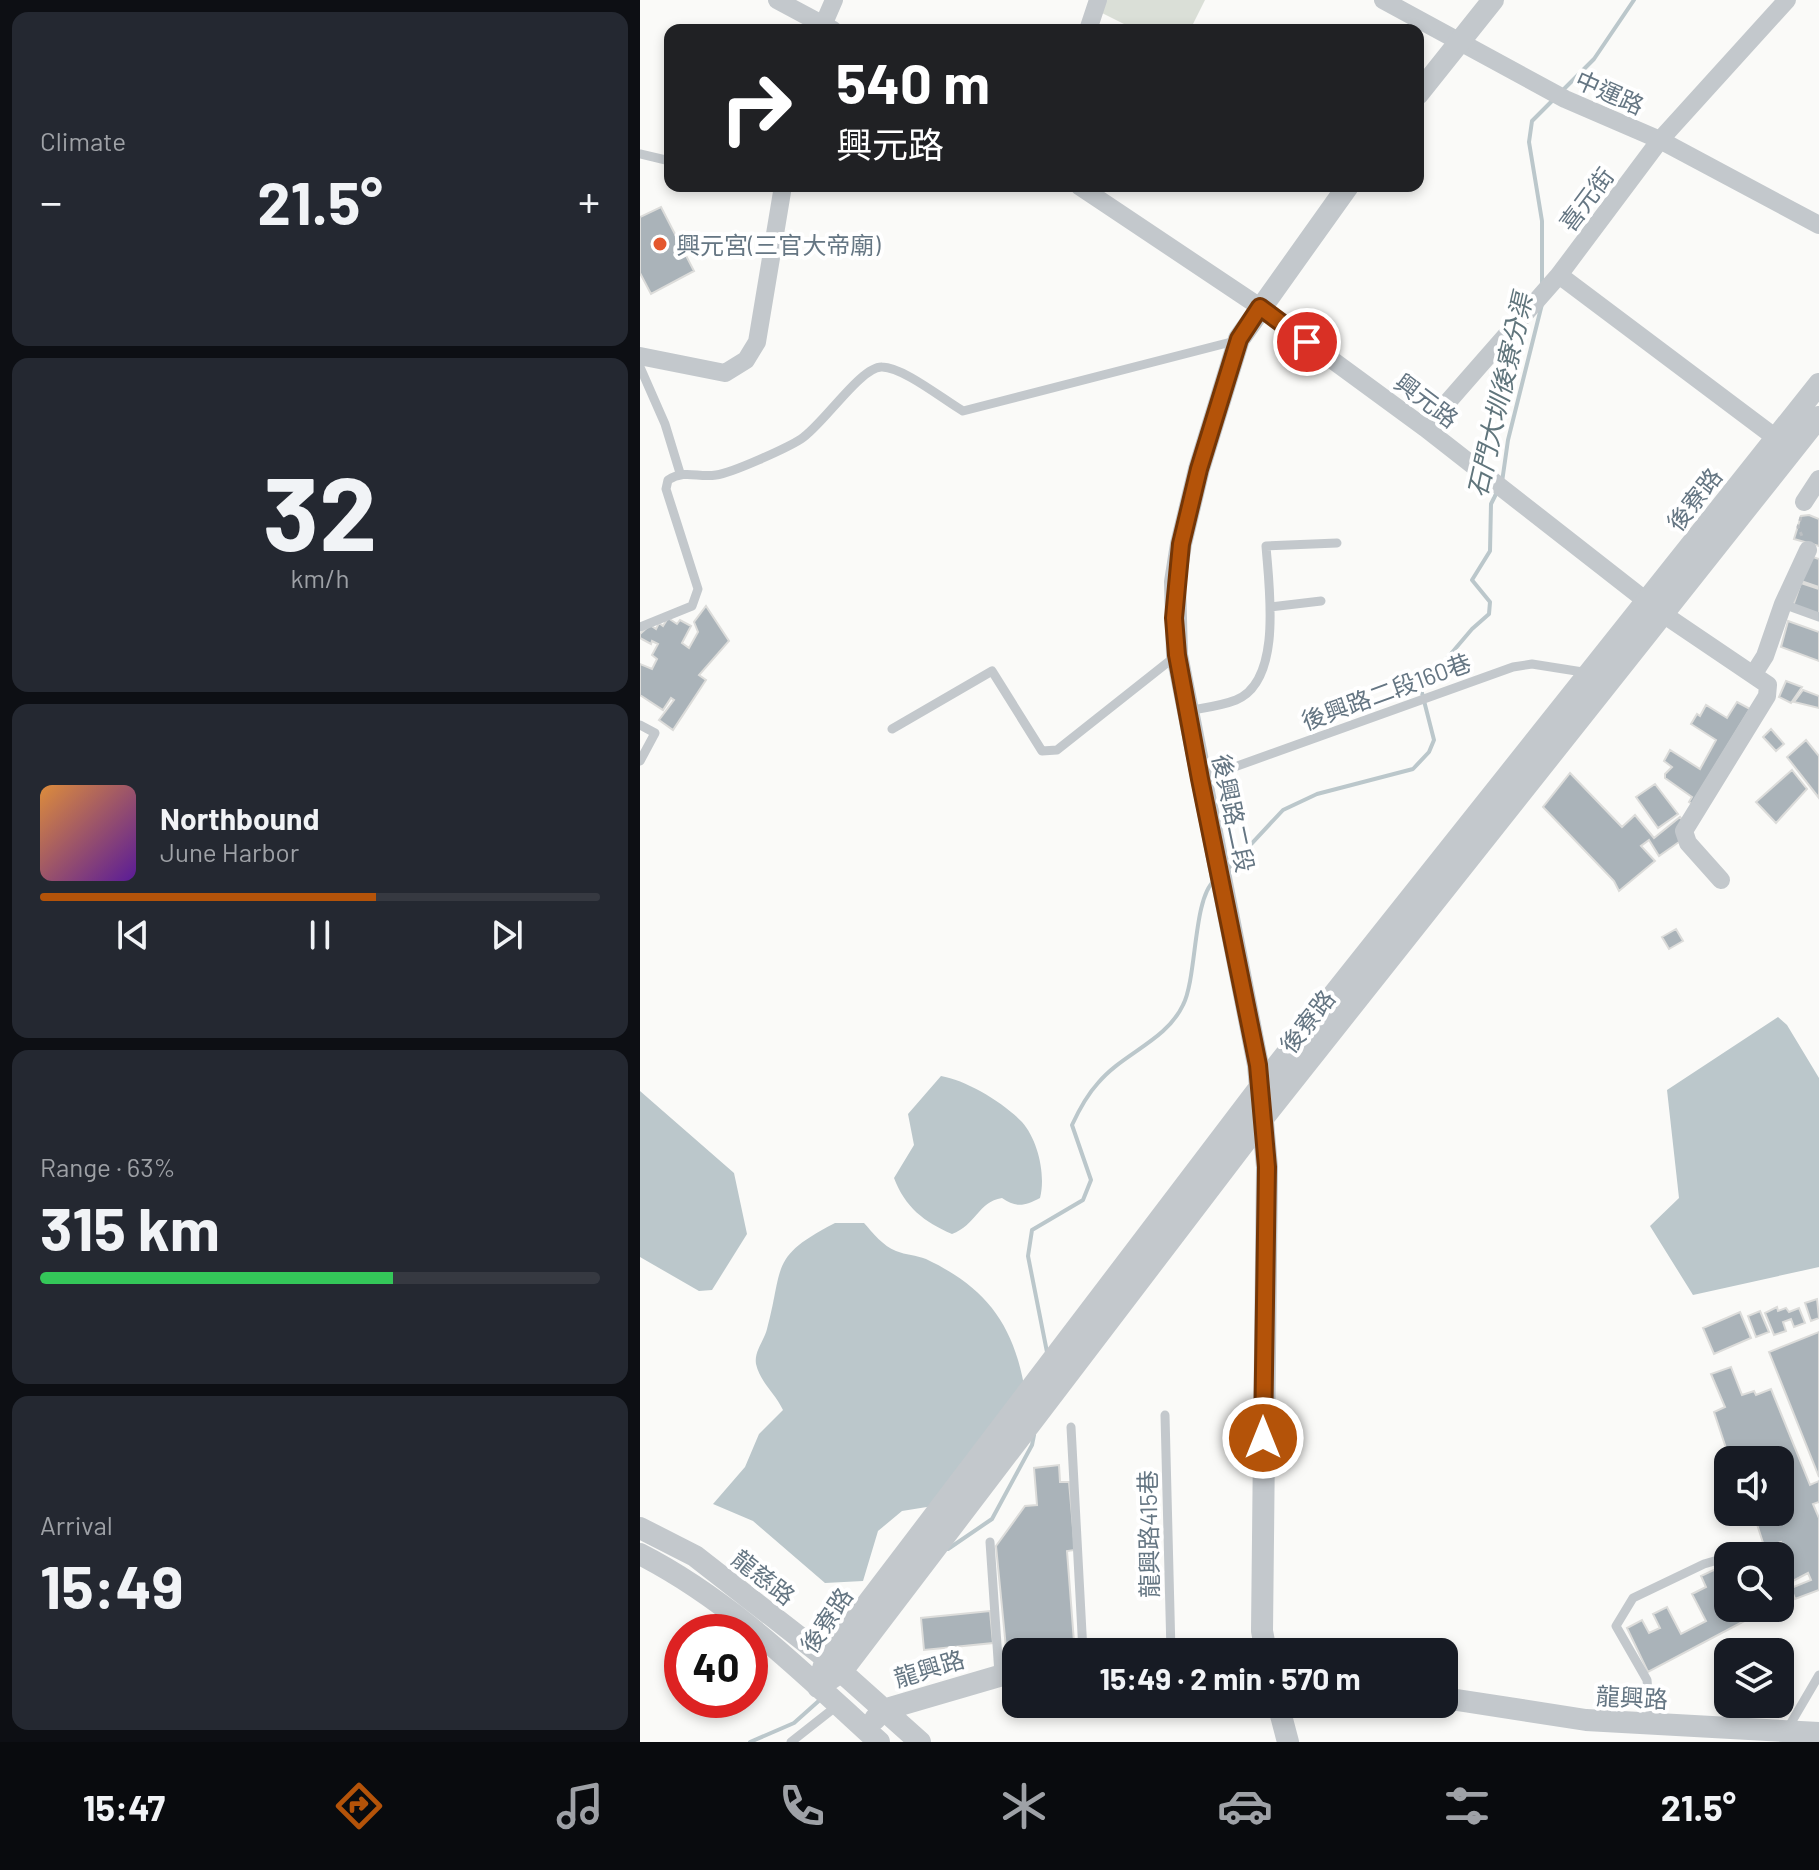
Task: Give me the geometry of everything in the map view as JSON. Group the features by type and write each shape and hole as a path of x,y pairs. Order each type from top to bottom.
{"street":[{"path":"777,0 819,24"},
{"path":"827,24 834,0"},
{"path":"1095,24 1098,0"},
{"name":"中運路","path":"1383,0 1565,99 1660,140 1819,225"},
{"path":"1424,86 1493,0"},
{"name":"喜元街","path":"1425,428 1559,275 1660,140 1787,0"},
{"path":"640,356 725,373 746,360 757,342 780,192"},
{"name":"興元路","path":"1088,192 1260,307 1425,428 1655,607 1768,685 1767,696 1684,831 1688,843 1721,880"},
{"name":"後興路二段","path":"1263,1638 1262,1492 1267,1167 1264,1117 1177,655 1175,582 1199,469 1239,339 1344,192"},
{"path":"1559,275 1776,438"},
{"name":"後寮路","path":"834,1664 1264,1117 1655,607 1776,438 1819,384"},
{"name":"後寮路","path":"818,1687 1260,1087 1589,673 1655,607 1819,417"},
{"path":"1804,502 1819,479"},
{"path":"1753,675 1765,656 1783,604 1814,552"},
{"name":"龍慈路","path":"640,1528 695,1556 834,1664 920,1742"},
{"name":"龍慈路","path":"640,1554 676,1573 742,1619 865,1732"},
{"name":"龍興路","path":"865,1732 883,1710 1002,1675"},
{"name":"龍興路","path":"1458,1700 1586,1720 1760,1736 1786,1731 1819,1733"},
{"path":"1282,1718 1288,1742"}],"lane":[{"path":"640,154 664,160"},
{"path":"640,627 692,606 698,589 666,489 668,480 680,473 716,475 796,442 816,429 864,373 879,366 894,369 963,411 1239,339"},
{"path":"640,367 665,424 680,473"},
{"path":"1187,711 1238,699 1262,678 1267,660 1270,607 1266,546 1337,543"},
{"path":"1270,607 1321,601"},
{"path":"1783,604 1819,617"},
{"path":"892,729 992,671 1042,751 1057,750 1177,655"},
{"name":"後興路二段160巷","path":"1200,779 1513,667 1532,664 1589,673"},
{"path":"640,725 655,733 640,761"},
{"name":"龍興路415巷","path":"1165,1415 1171,1638"},
{"path":"1071,1427 1082,1638"},
{"path":"990,1542 1003,1638"},
{"path":"1651,1724 1647,1680 1616,1626 1633,1598 1714,1561"},
{"path":"1786,1731 1819,1675"},
{"path":"791,1742 838,1705"}],"path":[{"path":"1804,502 1798,527 1814,552"}],"shaded area":[{"path":"1106,0 1205,0 1193,24 1124,24 1102,13"},
{"path":"1778,1017 1787,1025 1819,1078 1819,1267 1693,1295 1650,1226 1679,1198 1667,1090"},
{"path":"941,1076 984,1093 1022,1122 1036,1148 1042,1179 1040,1198 1021,1205 1002,1198 994,1200 967,1225 952,1234 917,1212 894,1178 914,1145 908,1114"},
{"path":"640,1091 734,1173 747,1234 712,1290 699,1291 640,1257"},
{"path":"835,1223 864,1223 891,1249 926,1259 965,1282 993,1309 1003,1325 1019,1363 1024,1385 933,1506 902,1511 878,1531 863,1581 825,1583 753,1521 713,1504 745,1467 759,1434 783,1410 761,1376 756,1359 783,1265 799,1245"}],"building":[{"name":"興元宮(三官大帝廟)","path":"661,207 694,271 651,294 640,273 640,217"},
{"path":"1801,516 1819,519 1819,546 1794,539"},
{"path":"1810,556 1819,559 1819,587 1801,581"},
{"path":"1801,583 1819,589 1819,618 1792,609"},
{"path":"706,606 729,641 699,675 706,680 673,730 659,720 674,700 671,698 663,710 640,695 640,664 652,669 657,659 652,655 658,644 640,638 640,634 650,625 656,629 659,623 663,626 668,618 677,624 680,620 691,626 682,643 689,648 698,632 694,622"},
{"path":"1788,621 1819,632 1819,661 1781,647"},
{"path":"1786,681 1802,687 1791,703 1779,697"},
{"path":"1803,690 1819,696 1819,708 1794,702"},
{"path":"1737,702 1750,709 1692,804 1689,802 1692,797 1665,778 1672,767 1664,761 1670,750 1700,769 1716,740 1691,724 1706,705 1727,718"},
{"path":"1771,729 1784,744 1776,751 1763,737"},
{"path":"1806,740 1819,756 1819,798 1787,757"},
{"path":"1792,770 1807,789 1776,823 1756,802"},
{"path":"1570,773 1622,827 1635,815 1654,838 1680,817 1685,823 1679,842 1659,856 1649,840 1641,846 1655,861 1619,891 1614,881 1543,807"},
{"path":"1655,784 1678,814 1658,828 1636,797"},
{"path":"1676,929 1683,941 1669,949 1662,937"},
{"path":"1817,1299 1819,1318 1811,1321 1805,1303"},
{"path":"1777,1307 1778,1311 1786,1308 1789,1312 1799,1308 1805,1323 1794,1327 1791,1319 1783,1322 1786,1331 1774,1335 1765,1313"},
{"path":"1760,1311 1769,1332 1756,1337 1748,1316"},
{"path":"1740,1312 1751,1338 1714,1354 1703,1328"},
{"path":"1819,1332 1819,1477 1769,1352"},
{"path":"1731,1367 1742,1395 1754,1391 1756,1395 1771,1389 1810,1485 1819,1481 1819,1502 1813,1504 1819,1518 1819,1590 1795,1599 1794,1587 1811,1580 1808,1573 1794,1580 1794,1542 1763,1542 1758,1526 1794,1526 1794,1446 1725,1446 1714,1412 1725,1407 1711,1374"},
{"path":"1059,1465 1060,1482 1069,1482 1075,1550 1067,1551 1074,1638 1005,1638 996,1546 1025,1506 1037,1505 1034,1468"},
{"path":"1714,1570 1714,1622 1743,1622 1648,1672 1627,1628 1642,1620 1649,1633 1660,1628 1653,1614 1667,1607 1681,1634 1706,1621 1692,1594 1706,1587 1701,1576"},
{"path":"990,1611 993,1643 924,1650 921,1618"}],"waterway":[{"name":"石門大圳後寮分渠","path":"1563,90 1594,59 1634,0"},
{"name":"石門大圳後寮分渠","path":"1542,283 1542,221 1529,142 1532,121 1554,99"},
{"name":"石門大圳後寮分渠","path":"1502,482 1508,440 1542,304"},
{"name":"石門大圳後寮分渠","path":"1227,870 1283,810 1317,794 1413,769 1429,752 1434,740 1421,689 1472,629 1489,614 1490,602 1472,580 1490,551 1491,504 1498,490"},
{"name":"石門大圳後寮分渠","path":"1047,1352 1028,1256 1032,1230 1083,1200 1091,1180 1072,1125 1098,1083 1166,1028 1183,1005 1191,977 1202,904 1214,881"},
{"name":"石門大圳後寮分渠","path":"948,1549 992,1519 1032,1445 1034,1435"},
{"name":"石門大圳後寮分渠","path":"750,1742 794,1723 822,1698"}],"place":[{"name":"興元宮(三官大帝廟)","path":"660,244"}],"route":[{"path":"1263,1438 1267,1167 1264,1117 1258,1065 1177,655 1175,582 1199,469 1239,339 1260,307 1307,342"}]}
